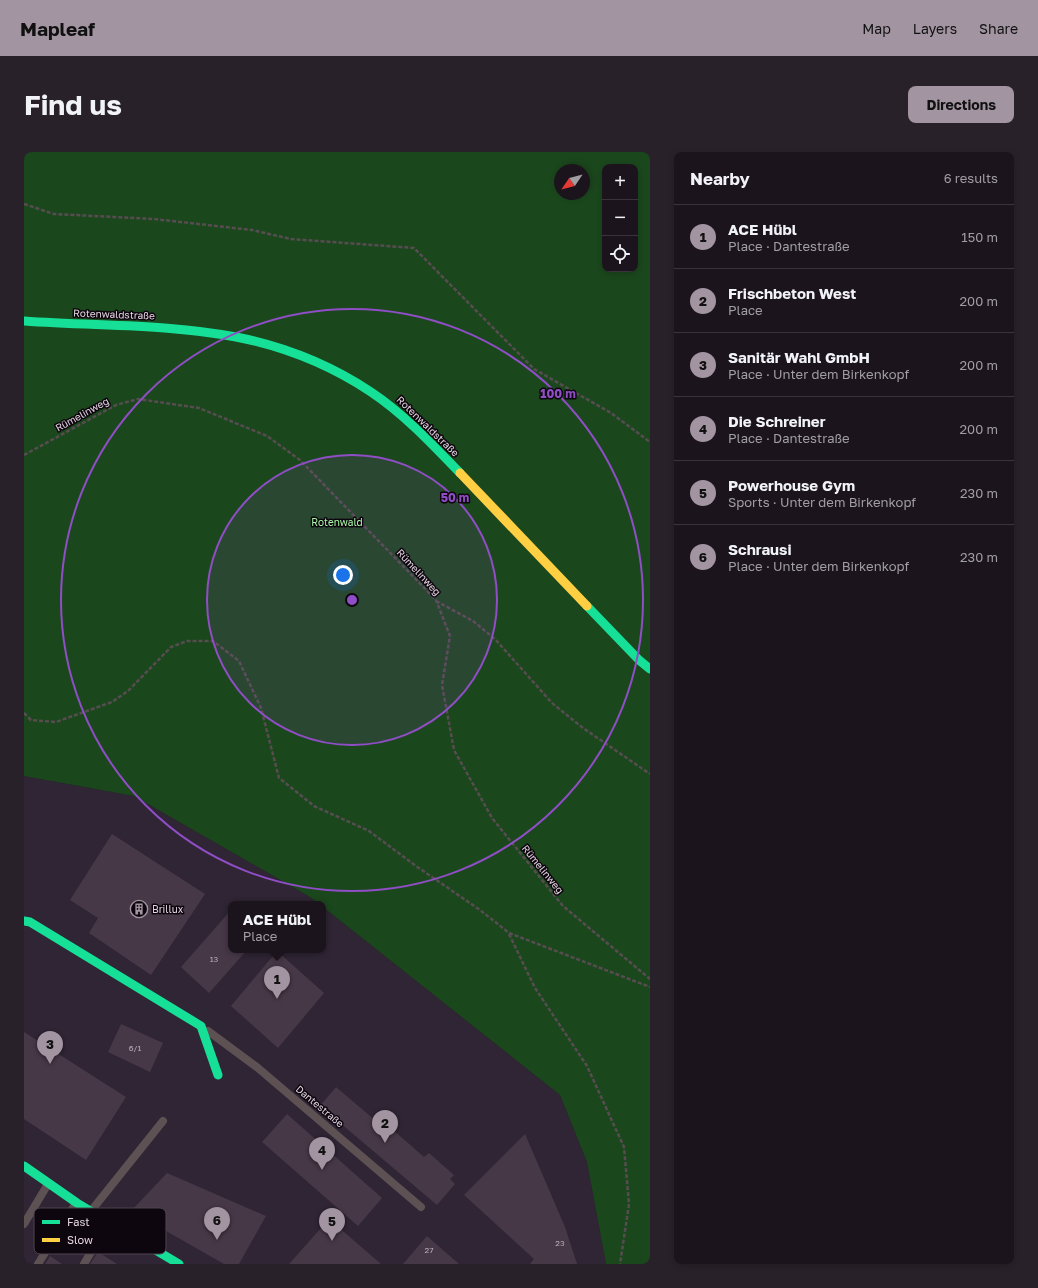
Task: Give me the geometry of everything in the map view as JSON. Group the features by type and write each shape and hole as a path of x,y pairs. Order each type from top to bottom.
{"main road":[{"name":"Rotenwaldstraße","path":"24,321 214,331 255,339 288,349 322,363 367,387 400,412 427,438 650,669"},
{"name":"Dantestraße","path":"24,921 30,922 201,1026"},
{"path":"201,1026 218,1075"},
{"path":"24,1166 85,1208"},
{"path":"163,1254 180,1264"}],"lane":[{"name":"Dantestraße","path":"201,1026 258,1068 422,1207"},
{"path":"93,1208 163,1121"},
{"path":"24,1224 48,1183"},
{"path":"73,1208 76,1203"},
{"path":"38,1264 44,1254"},
{"path":"84,1264 90,1254"}],"path":[{"path":"24,204 54,214 154,219 252,230 291,238 414,248 534,369 611,413 650,442"},
{"name":"Rümelinweg","path":"24,455 116,405 138,399 199,408 268,436 300,460 436,600 450,636 442,685 454,750 492,818 563,906 650,979"},
{"path":"436,600 473,621 495,640 552,703 583,728 650,774"},
{"path":"24,713 31,720 56,722 112,702 128,691 171,647 187,642 213,641 240,662 261,708 279,778 314,806 369,831 416,866 480,910 509,933 650,987"},
{"path":"509,933 535,988 587,1066 624,1147 629,1204 620,1264"}],"shaded area":[{"path":"24,776 134,796 315,901 228,901 228,953 326,953 326,909 560,1095 587,1162 606,1264 24,1264"}],"green space":[{"name":"Rotenwald","path":"24,152 650,152 650,1264 606,1264 587,1162 560,1095 326,909 326,901 315,901 134,796 24,776"}],"building":[{"name":"Brillux","path":"112,834 205,894 151,975 89,933 98,918 70,900"},
{"path":"228,913 228,953 244,953 209,993 181,967"},
{"path":"275,953 279,953 324,993 278,1048 231,1006"},
{"path":"121,1024 163,1043 150,1072 108,1052"},
{"path":"24,1032 126,1097 86,1160 24,1119"},
{"path":"336,1087 389,1132 392,1129 424,1157 429,1153 454,1175 450,1179 455,1184 437,1205 320,1106"},
{"path":"287,1114 382,1198 358,1226 262,1142"},
{"path":"525,1134 565,1227 577,1264 530,1264 534,1259 464,1195"},
{"path":"167,1173 266,1216 239,1264 224,1264 166,1231 166,1208 134,1208"},
{"path":"329,1219 381,1264 289,1264"},
{"path":"427,1236 459,1264 403,1264"},
{"path":"97,1254 101,1254 117,1264 90,1264"},
{"path":"50,1256 62,1264 45,1264"}],"traffic: fast":[{"path":"24,321 160,328 203,332 245,339 287,351 329,368 371,392 395,410 428,440 460,473"},
{"path":"587,606 639,660 650,669"},
{"path":"24,921 30,922 201,1026 218,1075"},
{"path":"24,1166 85,1208"},
{"path":"162,1254 179,1264"}],"traffic: slow":[{"path":"460,473 587,606"}],"place":[{"name":"Brillux","path":"139,909"},
{"name":"ACE Hübl","path":"277,999"},
{"name":"Sanitär Wahl GmbH","path":"50,1064"},
{"name":"Frischbeton West","path":"385,1143"},
{"name":"Die Schreiner","path":"322,1170"},
{"name":"Schrausi","path":"217,1240"},
{"name":"Powerhouse Gym","path":"332,1241"}]}
